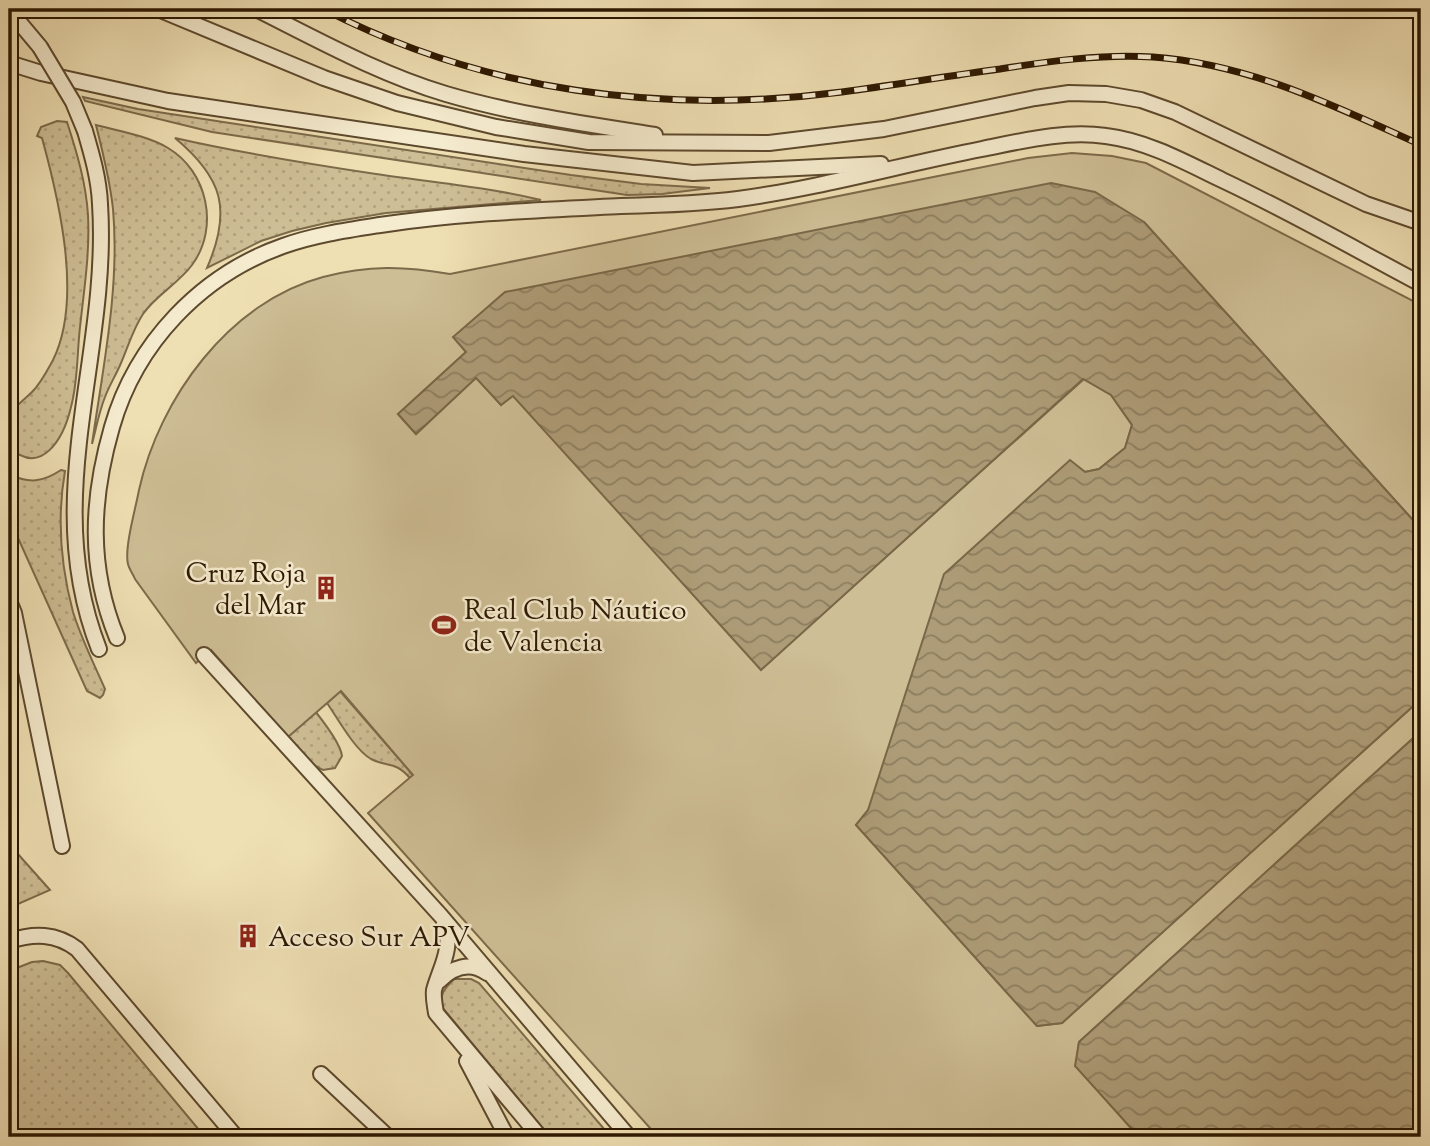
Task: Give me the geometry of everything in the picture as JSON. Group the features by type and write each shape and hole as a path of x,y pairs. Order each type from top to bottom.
{"street":[{"path":"158,9 324,78 397,103 451,118 589,142 769,143 884,129 1069,93 1106,94 1141,100 1175,112 1366,204 1421,223"},
{"path":"256,9 374,68 445,94 526,114 701,142"},
{"path":"9,10 40,47 73,102 93,160 100,203 100,259 75,479 73,525 76,566 85,611 99,649"},
{"path":"9,63 94,86 168,101 524,154 680,172 910,163"},
{"path":"117,638 99,584 95,556 98,499 107,443 132,375 167,325 205,289 237,267 282,247 312,238 395,223 449,217 730,200 826,184 910,163 1056,136 1105,135 1132,141 1180,159 1421,284"},
{"path":"9,601 62,846"},
{"path":"204,655 441,916 629,1137"},
{"path":"441,916 448,940 433,999 436,1013 540,1137"},
{"path":"9,941 39,934 66,940 78,949 236,1137"},
{"path":"439,981 447,972 465,966 481,969 491,975"},
{"path":"450,1032 507,1137"},
{"path":"321,1074 388,1137"}],"shaded area":[{"path":"83,97 138,109 571,175 641,184 710,188 627,195 212,132 85,101"},
{"path":"57,121 67,122 78,157 87,203 87,257 76,378 68,419 50,450 32,458 9,447 8,427 12,412 44,377 62,336 66,309 65,250 55,190 42,138 37,136 41,127"},
{"path":"96,125 152,140 181,158 200,185 207,217 201,250 192,265 148,307 136,326 105,397 92,444 109,327 115,238 112,198"},
{"path":"175,138 300,162 480,188 541,200 386,213 326,223 261,241 207,268 219,229 221,212 218,196 204,167"},
{"name":"Real Club Náutico de Valencia","path":"1072,153 1112,156 1146,163 1421,305 1421,529 1144,222 454,337 466,352 398,414 416,434 476,377 501,405 513,395 761,669 1084,379 1111,395 1132,425 1125,448 1099,469 1085,472 1070,461 868,810 856,825 1037,1026 1062,1023 1421,699 1421,731 1079,1042 1076,1066 1139,1137 658,1137 368,813 413,775 341,691 288,737 211,650 196,663 135,579 128,564 129,538 139,490 163,422 181,389 203,359 229,331 257,308 289,290 323,277 356,270 386,268 450,274 1028,158"},
{"path":"61,470 65,471 61,542 69,595 76,622 105,689 100,698 87,691 9,518 9,474 36,480"},
{"path":"243,630 328,728 342,756 335,768 323,770 313,765 210,650"},
{"path":"340,691 413,775 410,778 395,766 371,759 353,742 327,703"},
{"path":"9,844 50,890 9,908"},
{"path":"43,961 60,965 68,973 205,1137 9,1137 9,971 32,962"},
{"path":"454,979 471,979 479,983 611,1137 550,1137 442,1007 441,998"}],"water":[{"path":"1051,183 1095,192 1144,222 1421,529 1421,699 1062,1023 1037,1026 856,825 868,810 944,574 1070,460 1085,472 1099,469 1125,448 1132,425 1111,395 1083,379 761,670 513,396 501,405 476,378 416,434 398,414 466,352 453,337 505,292"},
{"path":"1421,731 1421,1137 1139,1137 1075,1066 1079,1042"}],"railway":[{"path":"323,9 384,37 447,60 511,78 642,98 775,98 842,92 1095,57 1133,56 1189,61 1224,68 1291,89 1421,145"}],"place":[{"name":"Cruz Roja del Mar","path":"326,588"},
{"name":"Real Club Náutico de Valencia","path":"444,625"},
{"name":"Acceso Sur APV","path":"248,936"}]}
